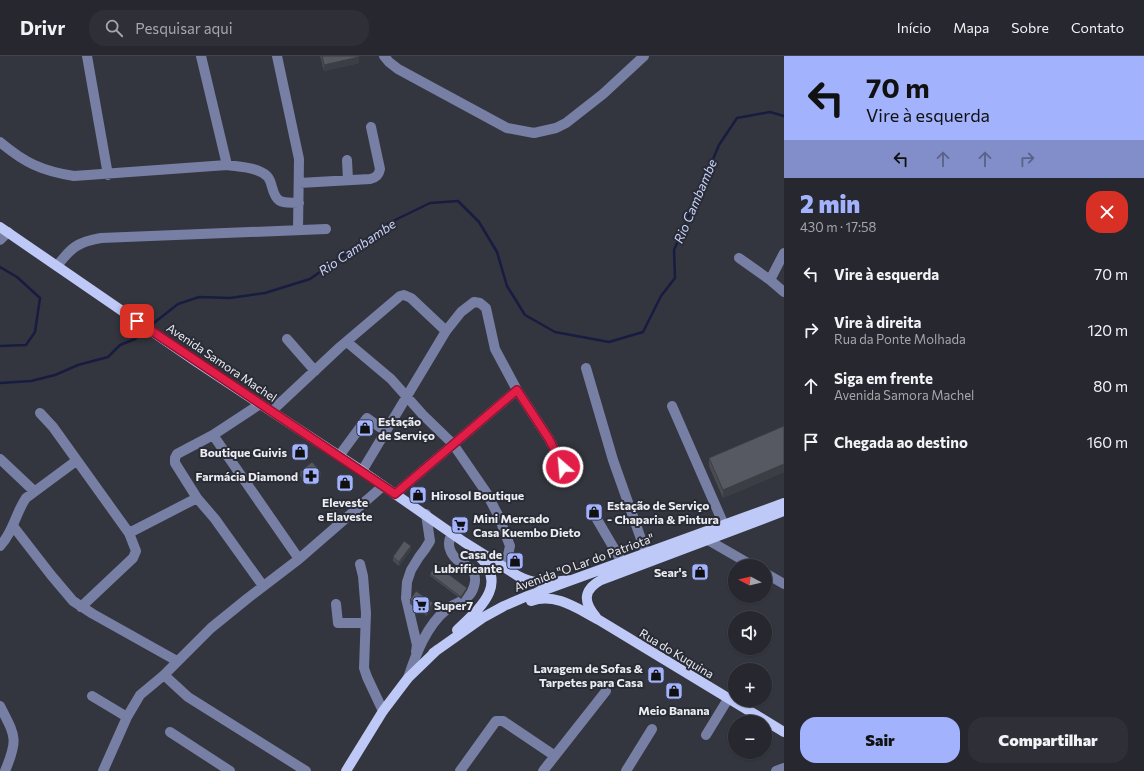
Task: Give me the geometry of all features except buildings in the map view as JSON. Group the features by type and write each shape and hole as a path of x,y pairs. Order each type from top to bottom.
{"main road":[{"name":"Avenida Samora Machel","path":"4,229 195,361 426,514 464,542"},
{"name":"Avenida \"O Lar do Patriota\"","path":"433,653 484,617 525,597 568,580 784,503"},
{"name":"Avenida \"O Lar do Patriota\"","path":"599,620 589,607 586,599 588,590 596,582 784,511"},
{"name":"Avenida \"O Lar do Patriota\"","path":"346,771 383,711 408,678 482,607 487,600 491,580 488,566 464,542"},
{"path":"464,542 518,576 531,582 538,584 568,580"},
{"name":"Avenida \"O Lar do Patriota\"","path":"484,617 539,598 546,598 562,602 599,620"},
{"name":"Rua do Kuquina","path":"599,620 728,699"},
{"name":"Rua do Kuquina","path":"742,707 784,732"}],"street":[{"path":"87,56 108,175"},
{"path":"202,56 227,165"},
{"path":"277,56 299,159 298,230"},
{"path":"384,56 389,62 398,68 507,128 534,133 556,128 566,123 603,94 644,56"},
{"path":"299,183 374,178 379,173 380,169 371,127"},
{"path":"0,142 16,155 34,166 53,173 74,176 108,175 227,165 259,171 266,175 270,180 277,200 282,202 298,203"},
{"path":"347,160 348,180"},
{"path":"0,240 4,229"},
{"path":"57,266 71,249 82,243 101,238 326,229"},
{"path":"770,280 784,253"},
{"path":"739,258 784,292"},
{"path":"277,406 315,370 400,296 404,295 411,298 446,331"},
{"path":"362,471 446,331 468,306 474,302 480,303 486,308 495,349 517,390 549,439 570,480"},
{"path":"287,339 315,370"},
{"path":"347,342 391,379 423,415 453,444 486,492 499,517 510,546 508,555 500,564"},
{"path":"586,368 613,460 646,553"},
{"path":"395,494 517,390"},
{"path":"260,404 213,435 177,454 175,462 197,498 215,519 263,586"},
{"path":"672,406 724,525"},
{"path":"40,413 53,427 129,533 135,546 136,554 81,607"},
{"path":"340,456 367,418 385,431"},
{"path":"213,435 299,559"},
{"path":"0,459 34,491"},
{"path":"0,546 13,526 20,506 26,498 76,461"},
{"path":"103,771 127,717 140,695 164,675 176,661 211,628 299,559 383,486"},
{"path":"129,533 197,498"},
{"path":"416,655 417,645 406,598 407,582 419,557 426,549 430,540 426,514"},
{"path":"595,516 622,562"},
{"path":"13,526 72,601 176,661"},
{"path":"408,678 416,655 434,622 447,609 466,598 472,592 474,586 475,576 470,568 458,561 448,546 448,541 453,533"},
{"path":"708,540 741,559"},
{"path":"360,564 365,592 366,623 364,668 383,711"},
{"path":"772,577 784,584"},
{"path":"336,604 338,623 366,623"},
{"path":"164,675 188,697 306,771"},
{"path":"543,771 606,691"},
{"path":"92,696 127,717"},
{"path":"706,735 728,699"},
{"path":"0,706 13,732 14,745 12,756 5,771"},
{"path":"460,771 496,721 503,721 555,756"},
{"path":"626,771 652,729"},
{"path":"170,732 230,771"},
{"path":"776,771 784,768"}],"waterway":[{"name":"Rio Cambambe","path":"150,326 178,304 199,297 230,298 265,293 310,279 389,223 430,203 458,201 479,222 497,252 507,286 525,315 555,332 609,342 643,332 661,296 675,278 674,250 719,145 737,118 770,112 784,116"},
{"path":"0,267 17,277 40,298 35,332 26,345 0,346"},
{"name":"Rio Cambambe","path":"0,383 31,381 55,375 78,365 108,357 120,345 135,339 146,329"}],"place":[{"name":"Estação de Serviço","path":"365,428"},
{"name":"Boutique Guivis","path":"300,452"},
{"name":"Farmácia Diamond","path":"311,476"},
{"name":"Eleveste e Elaveste","path":"345,483"},
{"name":"Hirosol Boutique","path":"418,495"},
{"name":"Estação de Serviço - Chaparia & Pintura","path":"594,512"},
{"name":"Mini Mercado Casa Kuembo Dieto","path":"460,525"},
{"name":"Casa de Lubrificante","path":"515,561"},
{"name":"Sear's","path":"700,572"},
{"name":"Super7","path":"421,605"},
{"name":"Lavagem de Sofas & Tarpetes para Casa","path":"656,675"},
{"name":"Meio Banana","path":"674,691"}],"route":[{"path":"137,321 395,494 517,390 549,439 563,467"}]}
